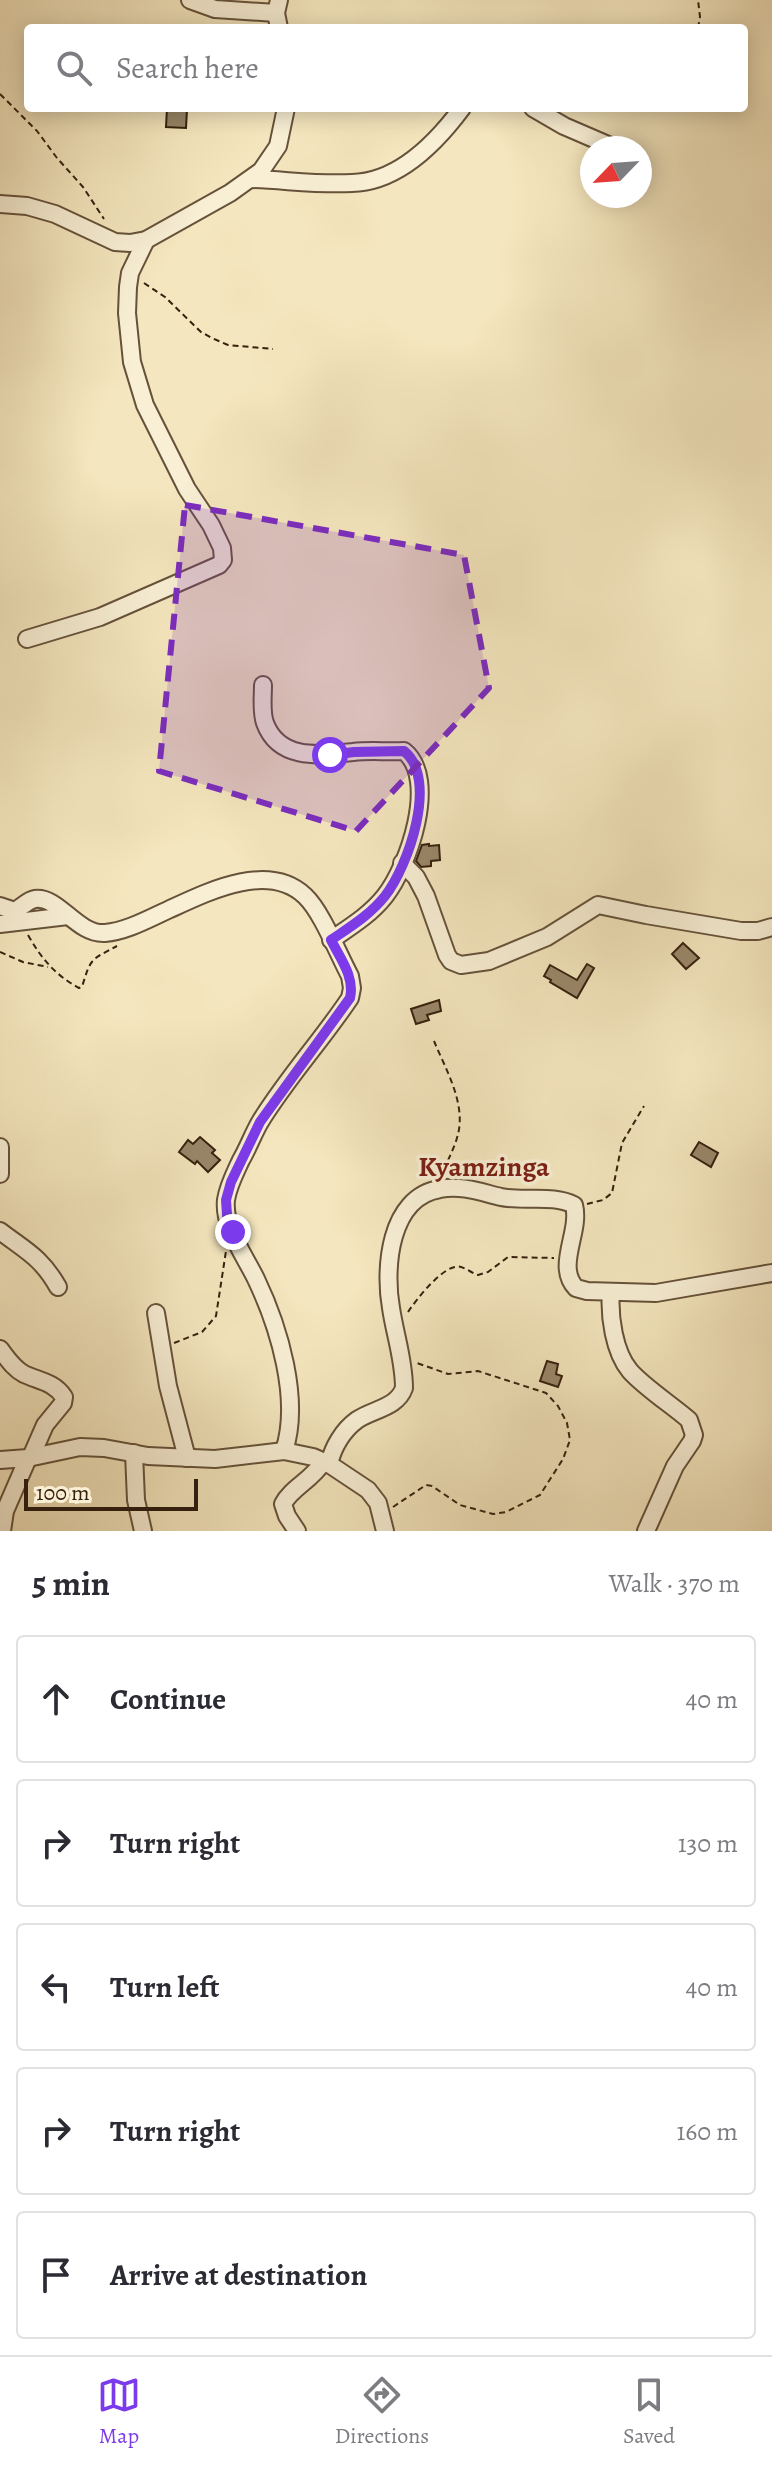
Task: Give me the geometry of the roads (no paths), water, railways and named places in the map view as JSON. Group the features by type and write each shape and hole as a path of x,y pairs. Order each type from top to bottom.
{"street":[{"path":"190,0 215,9 278,14"},
{"path":"1,203 55,214 115,242 146,240 221,199 261,171 278,146 285,112"},
{"path":"251,179 354,184 373,179 397,169 426,150 459,112"},
{"path":"540,112 587,136"},
{"path":"27,639 100,617 219,565 223,560 222,548 211,525 187,489 145,405 132,362 127,313 130,273 146,240"},
{"path":"263,685 264,721 274,739 284,748 300,754 330,755 404,751 412,757 418,772 419,813 411,843 385,896 363,919 331,940"},
{"path":"402,863 416,877 426,896 447,955 451,961 461,965 489,961 547,937 598,905 741,931 772,927"},
{"path":"0,906 15,911 33,899 39,899 53,904 80,925 100,934 126,928 233,885 277,880 306,897 350,976 350,998 260,1122 231,1182 226,1200 233,1232 258,1283 279,1341 289,1394 289,1434 284,1451"},
{"path":"0,924 68,916"},
{"path":"0,1147 0,1174"},
{"path":"297,1531 283,1504 290,1494 326,1463 357,1420 389,1405 402,1394 404,1382 389,1293 392,1239 398,1223 419,1198 438,1189 461,1187 509,1198 550,1200 574,1205 576,1226 568,1275 576,1288 587,1291 656,1293 772,1273"},
{"path":"0,1231 31,1251 48,1268 58,1287"},
{"path":"611,1292 612,1323 623,1361 631,1373 689,1420 693,1429 692,1441 675,1466 646,1531"},
{"path":"156,1313 168,1386 187,1458"},
{"path":"0,1349 15,1368 51,1384 64,1397 63,1403 45,1425 5,1511 2,1531"},
{"path":"0,1460 80,1447 215,1459 284,1451 326,1463 368,1490 378,1503 384,1523"},
{"path":"134,1453 136,1500 143,1531"}],"district":[{"name":"Kyamzinga","path":"484,1166"}]}
